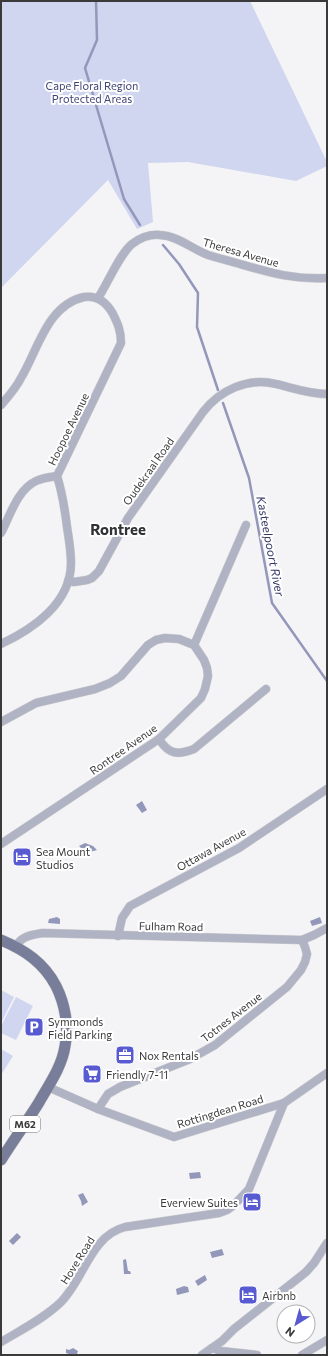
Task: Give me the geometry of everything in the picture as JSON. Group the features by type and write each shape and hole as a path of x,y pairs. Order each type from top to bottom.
{"main road":[{"name":"M62","path":"1,940 16,946 32,957 46,972 59,992 63,1005 67,1030 61,1061 48,1087 1,1160"}],"street":[{"name":"Theresa Avenue","path":"98,298 127,249 143,237 154,235 173,238 208,255 269,272 300,278 327,278"},
{"path":"1,405 21,380 46,327 56,314 80,298 89,296 98,298"},
{"name":"Hoopoe Avenue","path":"68,581 71,564 70,544 60,485 57,476 120,343 121,334 114,316 105,302 98,298"},
{"name":"Oudekraal Road","path":"68,581 81,582 96,575 128,518 206,408 220,395 239,386 259,383 276,384 302,391 327,394"},
{"path":"1,533 17,502 26,489 37,481 57,476"},
{"path":"1,722 36,703 95,689 110,683 121,676 148,645 156,640 172,638 188,642 194,646 246,525"},
{"path":"1,644 22,634 47,615 59,599 68,581"},
{"name":"Rontree Avenue","path":"1,844 159,739 201,698 208,676 207,668 204,660 194,646"},
{"path":"159,739 163,746 176,753 194,749 266,689"},
{"name":"Ottawa Avenue","path":"118,936 122,918 130,906 238,848 327,790"},
{"name":"Fulham Road","path":"16,946 21,940 30,935 43,933 302,940 327,928"},
{"name":"Totnes Avenue","path":"98,1109 108,1094 120,1087 190,1059 215,1045 287,987 301,970 305,962 307,954 302,940"},
{"name":"Rottingdean Road","path":"48,1087 98,1109 174,1137 284,1103 327,1073"},
{"name":"Hove Road","path":"1,1342 52,1310 61,1302 69,1293 101,1240 116,1229 219,1213 228,1210 234,1205 249,1189 284,1103"},
{"path":"202,1355 222,1341 257,1310 306,1272 327,1244"},
{"path":"302,1355 327,1340"},
{"path":"212,1348 221,1351 257,1355"}],"green space":[{"name":"Cape Floral Region Protected Areas","path":"1,1 250,1 327,162 327,166 296,181 188,162 148,163 153,222 137,229 108,180 1,288"},
{"path":"1,990 14,997 1,1023"},
{"path":"16,997 33,1006 16,1040 1,1033 1,1026"},
{"path":"1,1049 13,1056 1,1075"}],"shaded area":[{"path":"142,801 147,810 142,813 136,805"},
{"path":"85,843 93,846 97,850 87,851 79,846"},
{"path":"57,917 60,919 60,924 48,923 49,919"},
{"path":"320,917 322,923 312,926 310,921"},
{"path":"200,1172 201,1178 190,1179 189,1173"},
{"path":"83,1193 88,1202 82,1206 78,1195"},
{"path":"17,1233 21,1237 13,1245 9,1241"},
{"path":"222,1249 224,1255 212,1258 210,1252"},
{"path":"126,1259 128,1271 130,1271 131,1274 124,1274 123,1260"},
{"path":"205,1275 207,1280 198,1286 195,1281"},
{"path":"184,1286 188,1287 189,1292 177,1295 176,1289"},
{"path":"73,1348 78,1351 77,1354 66,1353 66,1349 69,1350"}],"waterway":[{"name":"Kasteelpoort River","path":"96,1 97,40 85,68 124,199 140,225"},
{"name":"Kasteelpoort River","path":"163,245 179,264 198,293 197,327 218,390"},
{"name":"Kasteelpoort River","path":"223,403 249,478 272,603 327,681"}],"place":[{"name":"Sea Mount Studios","path":"22,857"},
{"name":"Symmonds Field Parking","path":"34,1027"},
{"name":"Nox Rentals","path":"125,1055"},
{"name":"Friendly 7-11","path":"92,1074"},
{"name":"Everview Suites","path":"252,1202"},
{"name":"Airbnb","path":"248,1295"}],"district":[{"name":"Rontree","path":"118,529"}]}
